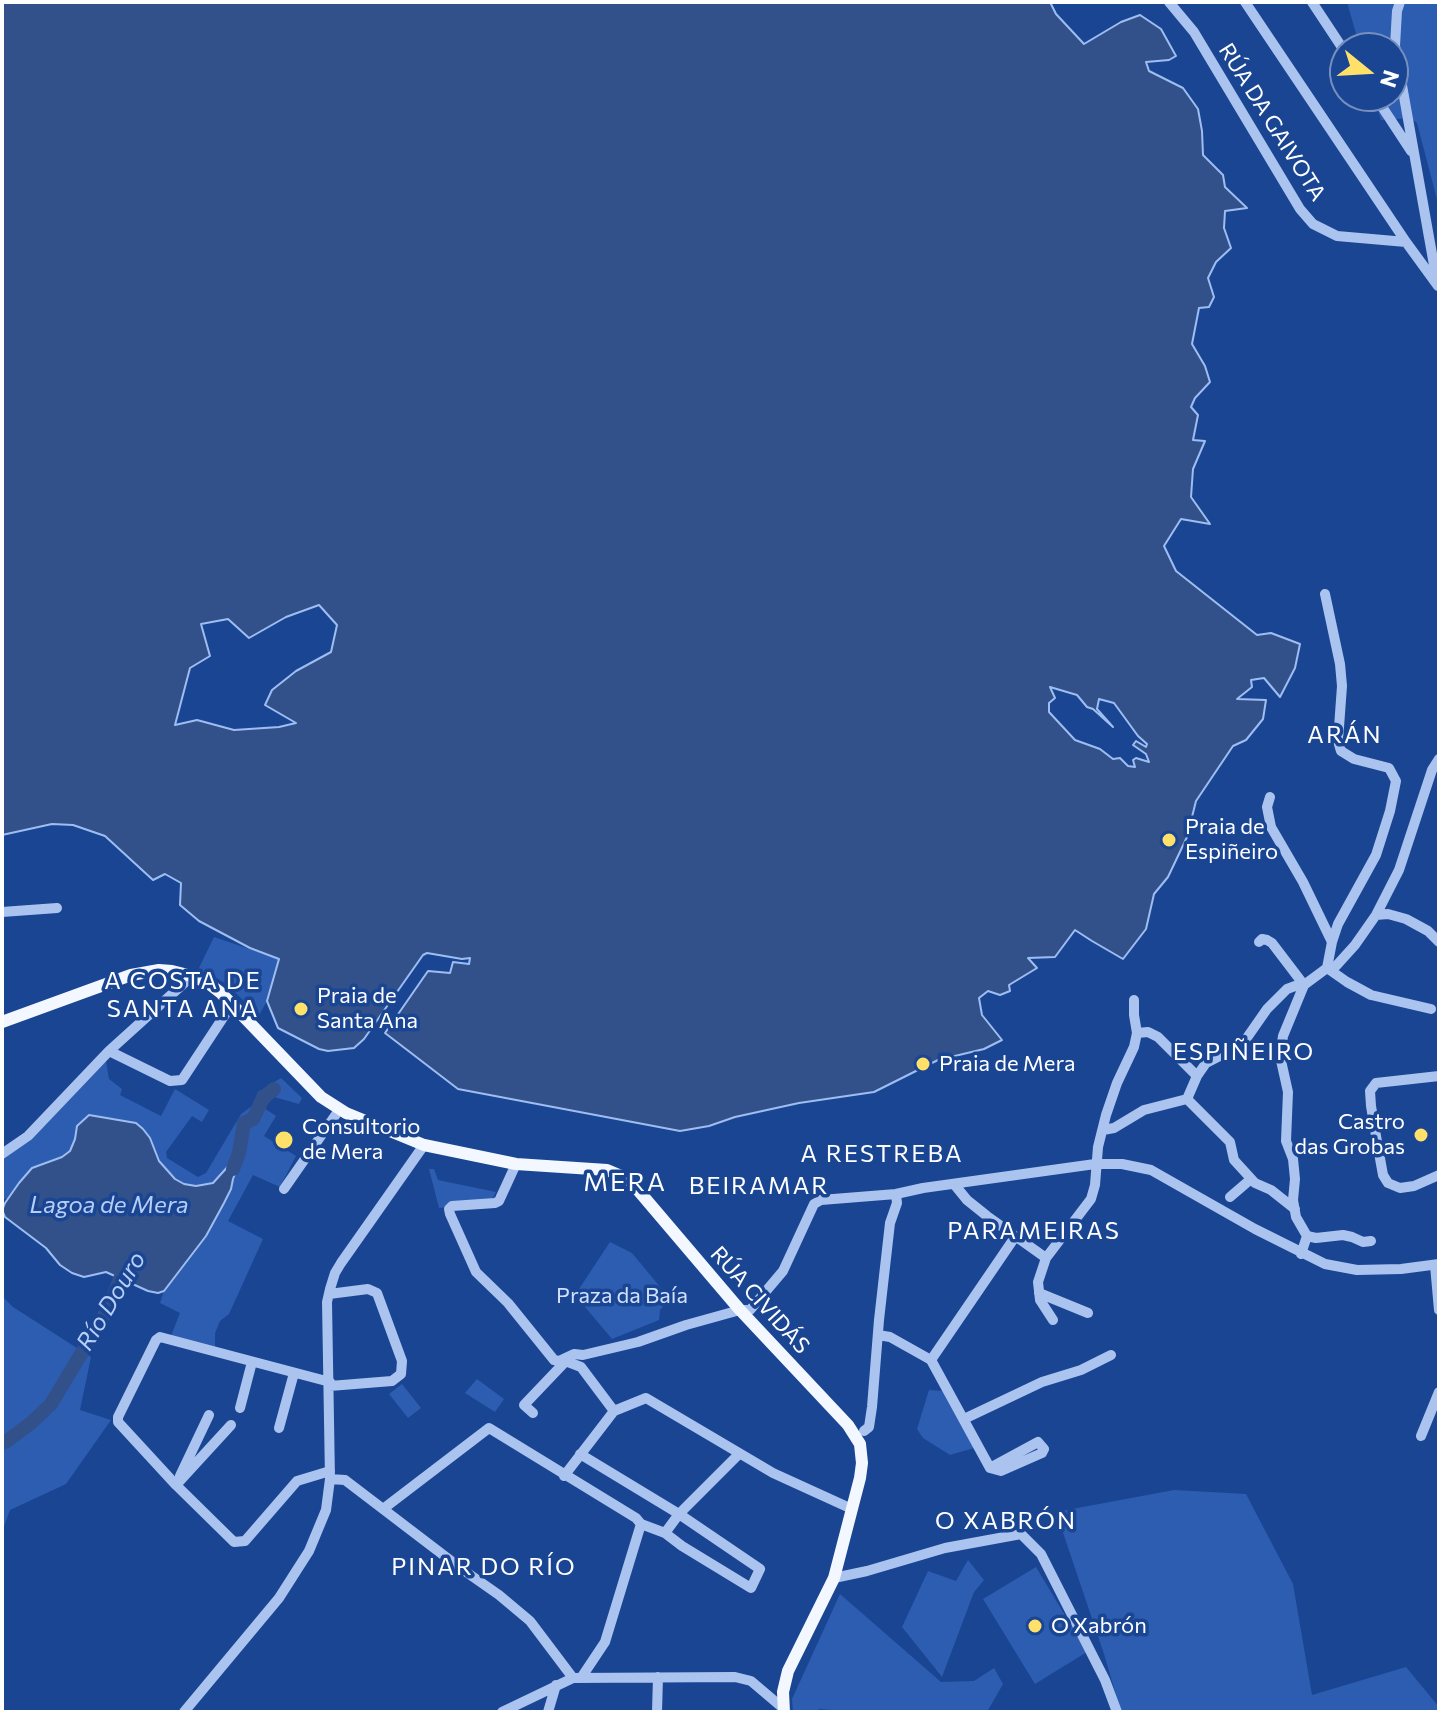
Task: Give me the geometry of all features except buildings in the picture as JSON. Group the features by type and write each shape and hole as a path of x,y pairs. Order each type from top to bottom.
{"main road":[{"path":"2,1022 131,975 159,970 192,976 208,983 232,1004 321,1097 339,1110 424,1145 516,1164"},
{"name":"RÚA CIVIDÁS","path":"516,1164 607,1170 626,1178 740,1310 860,1437"},
{"path":"784,1710 783,1692 788,1671 834,1578 860,1478 860,1437"}],"street":[{"name":"RÚA DA GAIVOTA","path":"1169,2 1194,32 1300,209 1313,224 1337,236 1406,242"},
{"name":"RÚA DA GAIVOTA","path":"1245,2 1438,289"},
{"path":"1312,2 1332,32"},
{"path":"1400,2 1395,46 1438,289"},
{"path":"1386,112 1414,154"},
{"path":"1325,594 1340,664 1342,686 1338,741 1341,751 1354,759 1389,768 1396,781 1376,855 1338,924 1327,968"},
{"path":"1187,1099 1206,1063 1244,1042 1267,1009 1287,989 1304,985 1345,958 1376,915 1399,870 1432,770 1439,759"},
{"path":"1270,797 1267,807 1271,827 1332,942"},
{"path":"2,912 57,908"},
{"path":"1376,915 1388,914 1406,919 1428,931 1439,942"},
{"path":"1259,942 1262,939 1272,943 1304,985"},
{"path":"1327,968 1371,995 1431,1009"},
{"path":"2,1154 28,1136 109,1051 192,976"},
{"path":"1304,985 1283,1036 1280,1056 1288,1092 1286,1141 1293,1159 1296,1217 1307,1236 1343,1235 1363,1242 1371,1241"},
{"path":"1053,1320 1040,1300 1038,1282 1046,1258 1091,1199 1098,1147 1117,1083 1134,1047 1137,1033 1134,1000"},
{"path":"109,1051 170,1081 182,1080 232,1004"},
{"path":"1137,1033 1148,1032 1158,1037 1197,1076"},
{"path":"1439,1076 1376,1083 1370,1091 1383,1175 1388,1183 1400,1188 1414,1186 1439,1175"},
{"path":"1187,1099 1230,1142 1234,1160 1251,1179 1295,1209"},
{"path":"1103,1130 1114,1128 1144,1110 1187,1099"},
{"path":"284,1189 339,1110"},
{"path":"184,1712 301,1567 326,1510 330,1479 329,1294 341,1263 424,1145"},
{"path":"516,1164 499,1201 452,1206 449,1209 476,1272 508,1303 554,1360 559,1361 574,1354 583,1355 638,1342 686,1325 750,1310 783,1271 814,1204 821,1200 896,1194 1095,1164 1122,1164 1151,1170 1301,1254 1325,1264 1357,1270 1437,1265 1439,1310"},
{"path":"1230,1197 1251,1179"},
{"path":"954,1184 967,1200 1046,1258"},
{"path":"860,1437 869,1427 890,1223 897,1203 896,1194"},
{"path":"1301,1254 1307,1236"},
{"path":"931,1360 1015,1237"},
{"path":"329,1294 368,1289 377,1293 402,1361 401,1374 392,1381 330,1384 160,1337 118,1422 234,1542 245,1541 297,1481 345,1480 530,1621 577,1678"},
{"path":"1039,1293 1088,1313"},
{"path":"878,1335 890,1337 931,1360 990,1468"},
{"path":"964,1419 1042,1382 1081,1370 1111,1355"},
{"path":"240,1408 252,1362"},
{"path":"533,1413 524,1405 568,1362 581,1367 614,1411"},
{"path":"279,1428 294,1373"},
{"path":"1421,1436 1439,1392"},
{"path":"564,1476 614,1411 646,1398 773,1473 852,1509"},
{"path":"176,1485 209,1415"},
{"path":"176,1485 231,1425"},
{"path":"383,1509 489,1428 636,1518 641,1524 665,1533 751,1588 760,1569 679,1514 580,1454"},
{"path":"665,1533 679,1514 739,1454"},
{"path":"577,1678 605,1642 641,1524"},
{"path":"834,1578 945,1548 1021,1534 1041,1554 1105,1680 1117,1712"},
{"path":"657,1712 658,1677"},
{"path":"502,1712 577,1678 658,1677 735,1677 751,1681 784,1710"},
{"path":"548,1712 556,1685"}],"green space":[{"path":"1347,2 1439,2 1439,207 1417,123 1410,118 1381,120 1379,112 1409,112 1409,32 1355,32"},
{"path":"214,937 279,959 267,1001 259,1015 226,984 198,970"},
{"path":"106,1061 109,1079 122,1089 120,1095 161,1116 175,1089 209,1110 202,1122 192,1116 166,1152 167,1158 198,1177 206,1173 241,1114 252,1106 258,1092 281,1078 302,1098 299,1104 274,1097 264,1108 276,1116 264,1136 296,1156 280,1187 253,1175 228,1221 263,1239 229,1314 220,1321 215,1333 215,1348 171,1336 180,1313 160,1303 164,1291 206,1236 231,1189 237,1170 237,1153 213,1183 196,1186 184,1184 175,1179 159,1161 150,1138 136,1123 89,1115 77,1126 70,1151 46,1162 19,1183 8,1198 2,1200 2,1156 45,1125"},
{"path":"429,1169 434,1169 438,1180 496,1192 490,1203 439,1208"},
{"name":"Praza da Baía","path":"610,1242 632,1253 670,1299 660,1310 659,1320 612,1339 575,1295"},
{"path":"2,1296 13,1307 91,1357 80,1410 111,1420 66,1484 10,1510 2,1532"},
{"path":"477,1379 504,1399 495,1412 465,1393"},
{"path":"402,1384 421,1408 408,1418 389,1394"},
{"path":"929,1390 942,1391 974,1448 950,1455 923,1438 917,1429"},
{"path":"1174,1490 1246,1494 1293,1584 1312,1695 1406,1667 1439,1707 1439,1712 1121,1712 1056,1512"},
{"path":"968,1560 984,1580 974,1592 942,1677 902,1627 928,1571 956,1581"},
{"name":"O Xabrón","path":"1036,1567 1087,1652 1035,1684 983,1599"},
{"path":"840,1594 941,1682 974,1681 994,1668 1003,1684 987,1712 819,1709 817,1712 793,1712 792,1699"}],"water":[{"path":"2,2 1050,2 1056,14 1084,44 1121,22 1140,15 1161,29 1176,56 1169,60 1146,62 1149,71 1183,88 1198,109 1203,155 1223,175 1225,187 1247,208 1225,211 1224,228 1231,248 1216,262 1208,278 1214,297 1209,307 1199,308 1192,344 1210,382 1191,407 1198,415 1193,440 1205,441 1193,469 1191,497 1210,524 1181,519 1164,546 1176,571 1257,635 1271,633 1300,644 1295,668 1280,697 1264,678 1251,680 1252,687 1237,699 1266,700 1263,719 1246,740 1233,746 1196,801 1187,837 1168,877 1154,894 1146,929 1123,959 1075,930 1055,957 1028,958 1037,968 1009,985 1010,991 1000,995 988,991 979,998 982,1015 1002,1040 984,1049 938,1060 874,1092 799,1103 680,1131 458,1089 385,1033 428,971 450,973 453,962 469,964 470,958 423,955 364,1039 354,1048 319,1049 278,1028 267,1001 279,959 250,948 199,921 180,905 181,883 165,874 153,880 105,836 73,825 52,824 2,835","holes":["319,605 337,625 331,652 296,671 272,690 265,705 296,723 234,730 197,720 175,725 190,668 210,656 201,624 228,619 249,638 286,617","1050,687 1077,695 1113,727 1097,709 1099,699 1114,703 1147,744 1146,747 1136,741 1133,745 1146,754 1149,762 1136,758 1133,760 1135,767 1128,766 1120,758 1113,759 1100,749 1075,740 1049,712 1049,703 1055,698"]},
{"name":"Lagoa de Mera","path":"89,1115 136,1123 150,1138 159,1161 175,1179 184,1184 196,1186 213,1183 237,1153 240,1154 231,1189 206,1236 164,1291 148,1291 106,1272 84,1277 72,1273 60,1265 46,1248 5,1217 2,1210 32,1168 70,1151 77,1126"}],"waterway":[{"name":"Río Douro","path":"233,1169 244,1123 253,1119 263,1098 274,1089"},
{"name":"Río Douro","path":"2,1443 31,1423 51,1404 108,1309 130,1264"}],"place":[{"name":"Praia de Espiñeiro","path":"1169,840"},
{"name":"Praia de Santa Ana","path":"301,1009"},
{"name":"Praia de Mera","path":"923,1064"},
{"name":"Castro das Grobas","path":"1421,1135"},
{"name":"Consultorio de Mera","path":"284,1140"},
{"name":"O Xabrón","path":"1035,1626"}],"district":[{"name":"ARÁN","path":"1345,735"},
{"name":"A COSTA DE SANTA ANA","path":"183,995"},
{"name":"ESPIÑEIRO","path":"1244,1052"},
{"name":"A RESTREBA","path":"882,1154"},
{"name":"MERA","path":"625,1182"},
{"name":"BEIRAMAR","path":"759,1186"},
{"name":"PARAMEIRAS","path":"1034,1231"},
{"name":"O XABRÓN","path":"1006,1521"},
{"name":"PINAR DO RÍO","path":"484,1567"}]}
